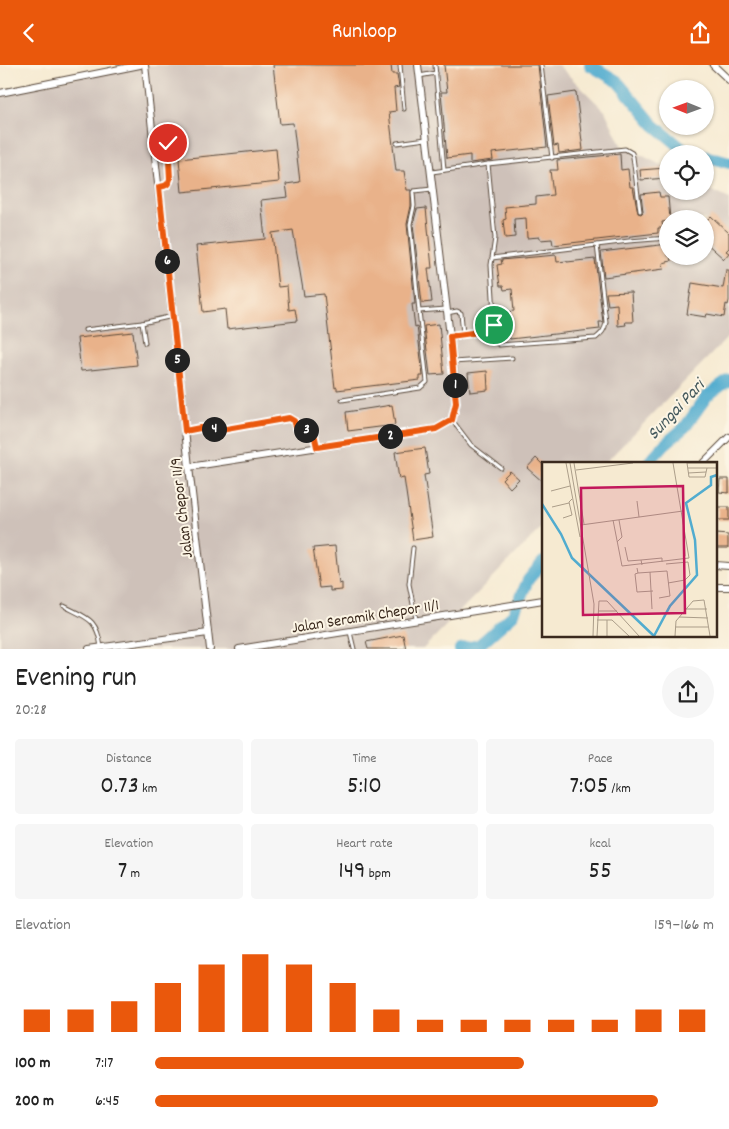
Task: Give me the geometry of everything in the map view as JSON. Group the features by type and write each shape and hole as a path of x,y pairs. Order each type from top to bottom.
{"street":[{"path":"0,93 140,65"},
{"name":"Jalan Chepor 11/9","path":"145,65 188,467 210,649"},
{"path":"188,467 436,429 452,420 456,403 453,361 418,65"},
{"path":"713,65 729,80"},
{"path":"710,459 729,437"},
{"path":"716,565 729,566"},
{"path":"716,587 729,587"},
{"name":"Jalan Seramik Chepor 11/1","path":"239,649 540,601"},
{"path":"89,649 208,633"}],"lane":[{"path":"400,65 404,109"},
{"path":"435,65 444,170"},
{"path":"541,65 552,158"},
{"path":"419,76 436,73"},
{"path":"397,143 426,139"},
{"path":"159,187 166,186 170,179 168,143"},
{"path":"430,172 488,164 628,150 633,157 640,211"},
{"path":"488,164 495,238 492,258 496,343 499,345 596,338 601,334 605,330 606,323 597,245"},
{"path":"342,400 420,388 427,382 410,224 414,206 413,192 432,189"},
{"path":"492,258 597,245 659,240"},
{"path":"419,311 456,311 460,313 463,334"},
{"path":"85,330 142,323 173,316"},
{"path":"142,323 145,343"},
{"path":"450,336 494,330"},
{"path":"453,361 512,358"},
{"path":"185,431 200,428 221,430 289,418 294,421 298,430 313,429 317,447"},
{"path":"452,420 471,445 501,468"},
{"path":"412,548 409,584 416,620"},
{"path":"64,606 88,618 96,626 101,647"},
{"path":"350,631 354,649"}],"shaded area":[{"path":"140,65 558,65 605,111 621,145 659,164 659,200 714,200 714,192 729,199 729,336 606,462 542,462 542,527 423,649 0,649 0,93"}],"building":[{"path":"273,65 391,65 392,74 397,74 399,87 394,88 396,111 389,112 396,171 404,171 407,190 411,190 411,206 407,224 415,304 412,304 415,327 417,326 423,376 420,376 420,380 337,390 337,387 335,388 324,294 304,296 293,230 272,233 278,287 287,286 289,310 295,309 297,321 227,329 225,309 203,312 196,246 265,239 261,200 288,197 286,184 300,182 293,123 280,124"},
{"path":"444,65 538,65 547,147 492,153 493,160 470,163 470,155 447,158 441,92 447,92"},
{"path":"576,92 583,150 559,153 558,145 554,146 548,96"},
{"path":"276,149 279,182 182,192 179,159"},
{"path":"620,154 621,170 628,169 630,187 633,187 638,213 641,214 643,212 641,194 659,192 659,200 668,200 669,210 659,210 658,233 553,245 552,239 540,240 540,237 527,238 526,218 514,219 515,237 505,238 503,220 506,219 505,207 536,204 536,197 553,195 550,170 558,170 557,160"},
{"path":"659,169 659,179 641,180 640,170"},
{"path":"426,208 432,268 428,268 432,302 422,303 413,224 417,209"},
{"path":"714,219 729,233 729,248 726,251 729,253 724,259 714,250"},
{"path":"659,245 659,265 663,265 664,269 604,277 601,252"},
{"path":"556,255 557,262 595,259 603,322 599,322 600,329 510,339 509,336 506,336 503,315 507,314 506,312 514,311 512,289 504,290 503,286 500,286 497,265 502,264 501,260"},
{"path":"726,270 729,270 729,301 728,305 726,304 724,317 707,314 706,317 687,314 692,283 723,288"},
{"path":"631,292 633,322 625,322 626,325 618,326 617,304 608,305 606,293"},
{"path":"439,324 444,374 430,375 424,326"},
{"path":"133,332 137,365 81,371 77,338"},
{"path":"487,371 488,390 470,392 468,373"},
{"path":"392,405 395,425 348,431 346,412"},
{"path":"425,448 429,474 424,475 433,537 413,540 404,478 399,479 395,452"},
{"path":"536,458 542,464 542,481 527,468"},
{"path":"510,471 519,479 510,488 502,479"},
{"path":"720,479 729,479 729,493 719,492"},
{"path":"718,507 729,507 729,520 717,520"},
{"path":"716,534 728,535 728,548 716,548"},
{"path":"335,546 339,584 342,583 342,590 330,591 330,587 319,588 313,548"},
{"path":"403,635 406,649 368,649 366,642"}],"waterway":[{"path":"590,65 617,81 654,125 678,145"},
{"path":"714,159 729,163"},
{"name":"Sungai Pari","path":"649,462 664,445 685,427 707,396 729,380"},
{"name":"Sungai Pari","path":"460,649 479,645 513,615 528,580 542,563"}],"route":[{"path":"168,143 170,179 166,186 159,187 185,431 200,428 221,430 289,418 294,421 297,429 300,431 313,429 317,447 436,429 452,420 456,403 450,336 494,330 494,325"}]}
